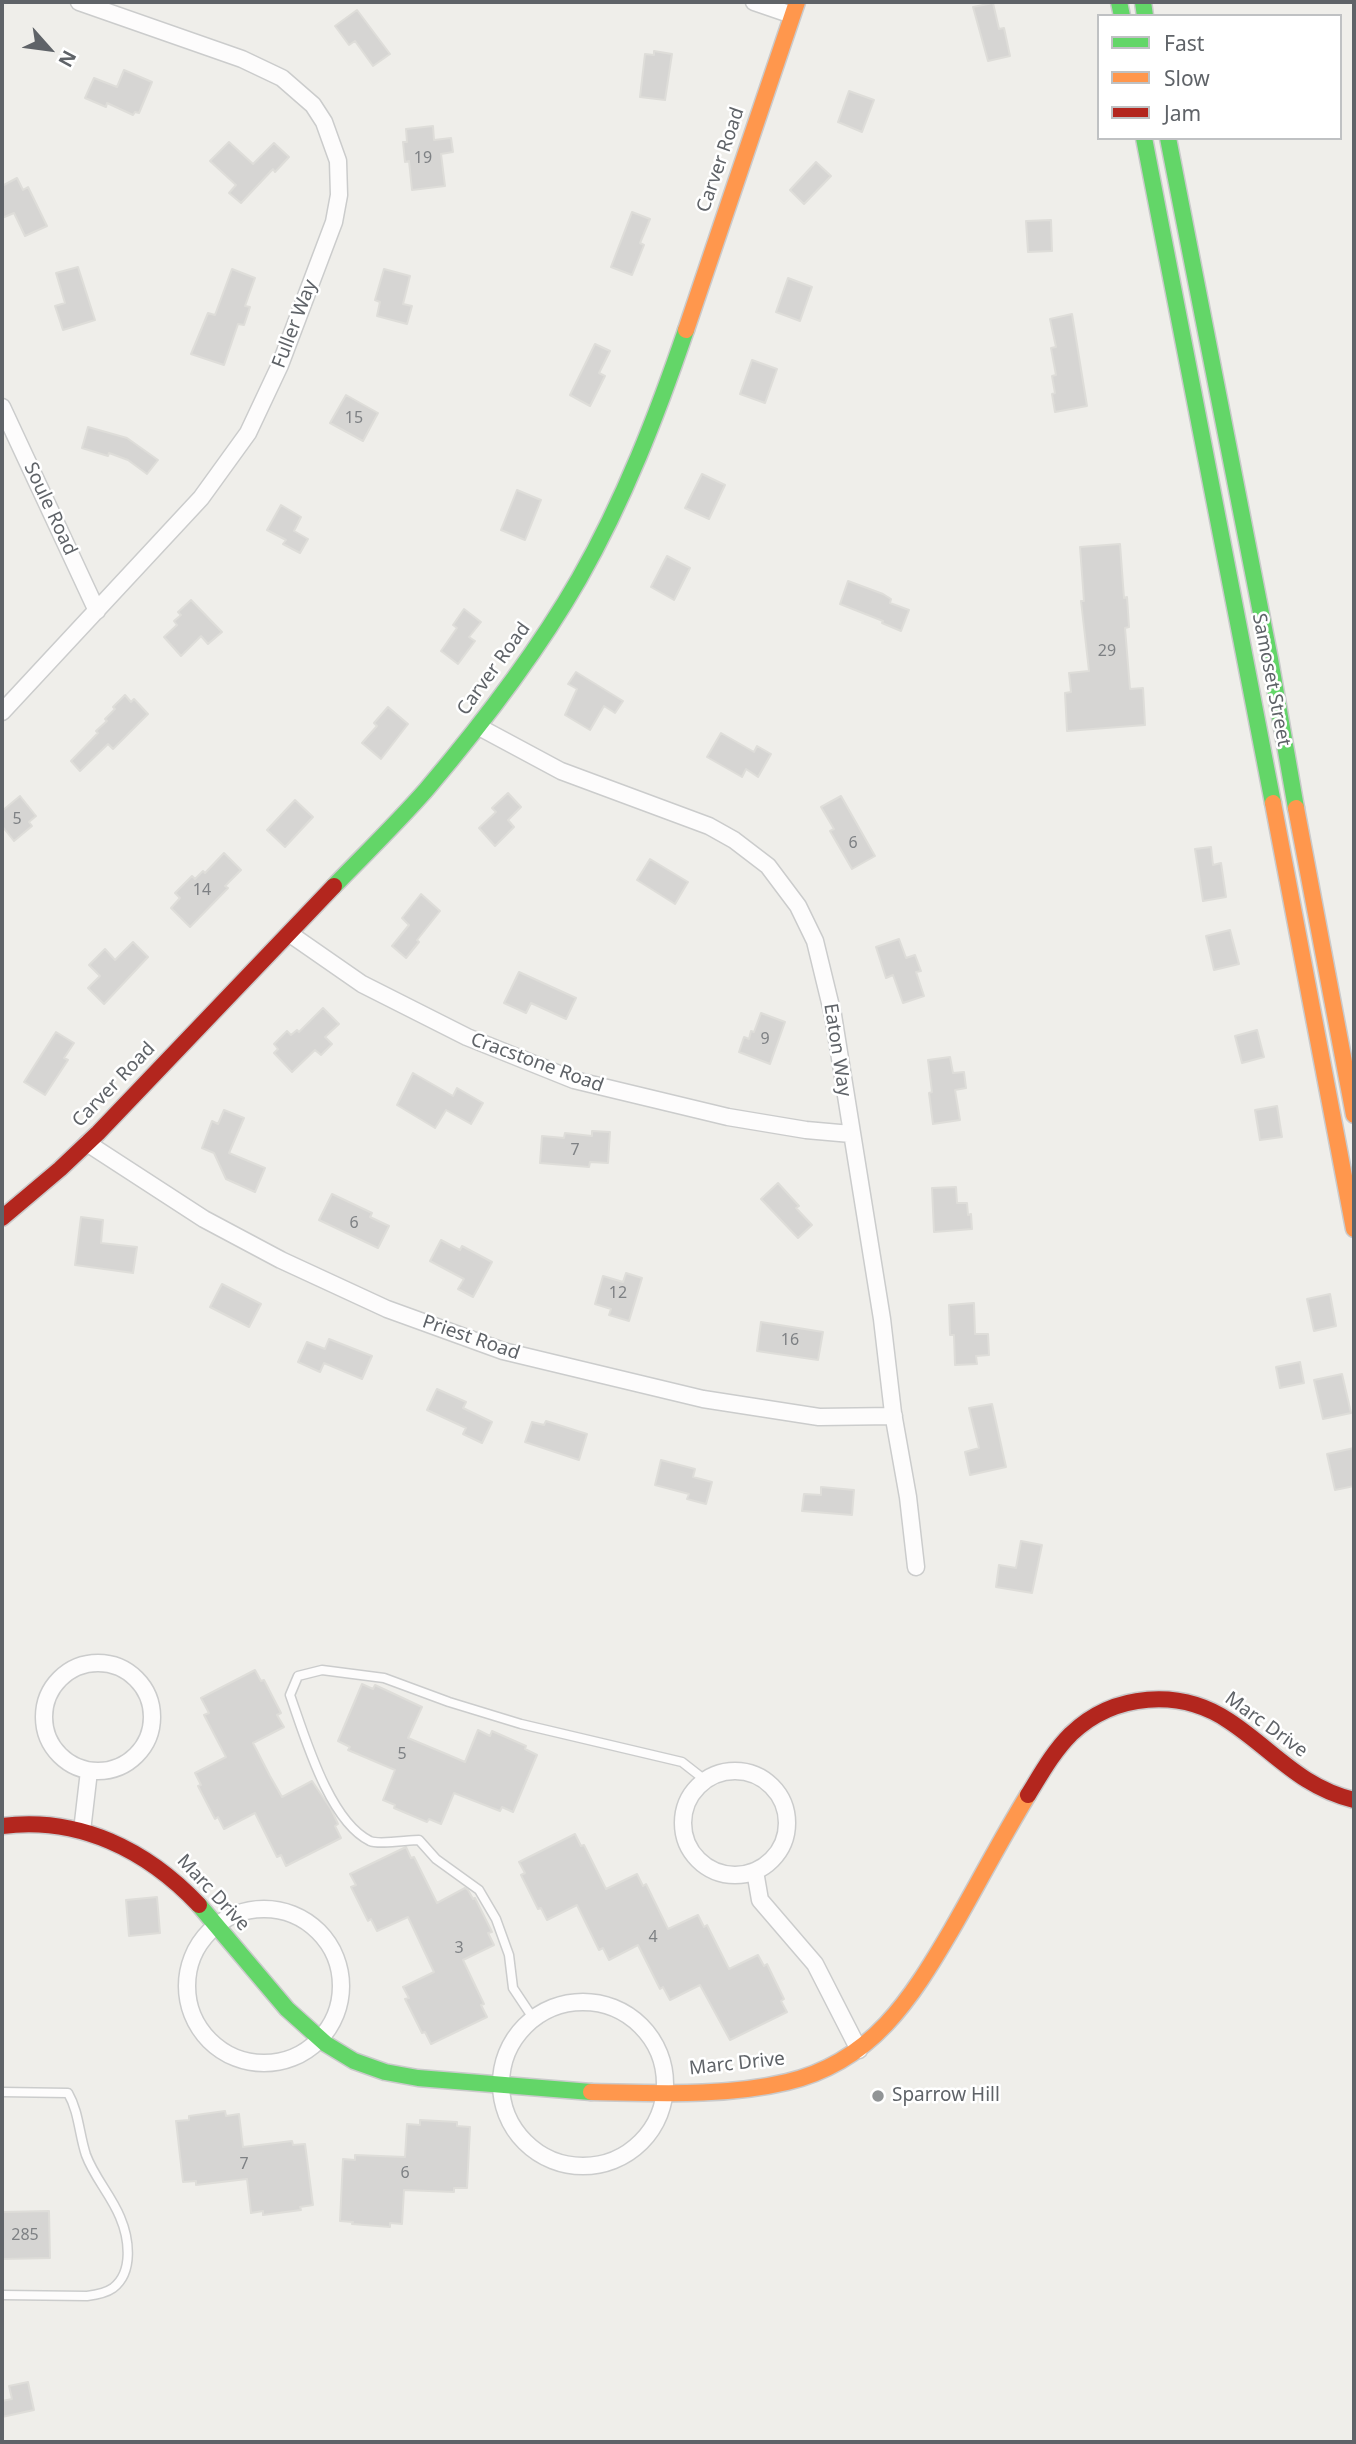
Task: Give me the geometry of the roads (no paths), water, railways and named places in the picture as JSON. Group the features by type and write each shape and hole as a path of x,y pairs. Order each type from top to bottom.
{"main road":[{"name":"Carver Road","path":"2,1218 60,1170 87,1143 424,792 479,727 546,632 606,529 634,468 677,360 795,8"},
{"name":"Samoset Street","path":"1144,140 1354,1229"},
{"name":"Samoset Street","path":"1168,140 1347,1036 1354,1115"},
{"name":"Marc Drive","path":"2,1826 42,1824 82,1831 116,1841 136,1851 158,1866 198,1903 288,2011 354,2061 387,2072 550,2090 614,2092 743,2088 783,2083 822,2070 859,2050 891,2021 917,1989 1005,1833 1062,1745 1081,1725 1120,1704 1160,1698 1197,1703 1220,1714 1305,1780 1328,1794 1354,1800"}],"street":[{"name":"Fuller Way","path":"2,712 201,498 248,433 280,365 334,222 340,182 338,161 324,122 313,106 282,78 253,63 79,2"},
{"path":"754,2 795,8"},
{"name":"Soule Road","path":"2,407 97,611"},
{"name":"Eaton Way","path":"479,727 561,771 709,826 734,840 768,866 798,906 815,941 833,1015 882,1319 916,1567"},
{"name":"Cracstone Road","path":"290,933 362,984 467,1037 574,1080 728,1117 806,1130 851,1134"},
{"path":"1316,1040 1347,1036"},
{"name":"Priest Road","path":"87,1143 204,1219 281,1260 387,1309 503,1351 703,1399 819,1417 894,1416"},
{"path":"96,1663 109,1664 121,1668 139,1682 149,1701 152,1723 145,1744 130,1760 111,1770 89,1771 65,1761 48,1740 44,1727 46,1701 60,1679 71,1671 96,1663"},
{"path":"82,1831 89,1771"},
{"path":"727,1772 750,1773 760,1777 778,1793 786,1814 785,1837 774,1857 755,1871 735,1875 715,1871 699,1860 687,1843 684,1814 691,1795 705,1780 727,1772"},
{"path":"755,1871 760,1900 815,1964 859,2050"},
{"path":"265,1909 283,1911 299,1917 320,1933 335,1955 341,1990 338,2008 321,2038 308,2050 277,2063 243,2061 227,2055 213,2045 193,2018 186,1985 194,1952 204,1938 231,1916 248,1910 265,1909"},
{"path":"572,2002 593,2002 613,2007 632,2017 647,2032 658,2050 664,2070 665,2091 660,2111 651,2129 637,2145 601,2164 580,2166 541,2154 525,2141 508,2116 501,2085 509,2048 533,2018 572,2002"}],"lane":[{"path":"533,2018 513,1988 509,1955 496,1919 479,1890 436,1859 419,1840 373,1843 350,1827 319,1774 290,1695 298,1676 322,1670 384,1678 521,1724 682,1762 705,1780"},
{"path":"2,2092 68,2093 76,2108 86,2154 121,2218 128,2259 122,2277 112,2288 100,2294 87,2297 2,2295"}],"place":[{"name":"Sparrow Hill","path":"878,2096"}]}
